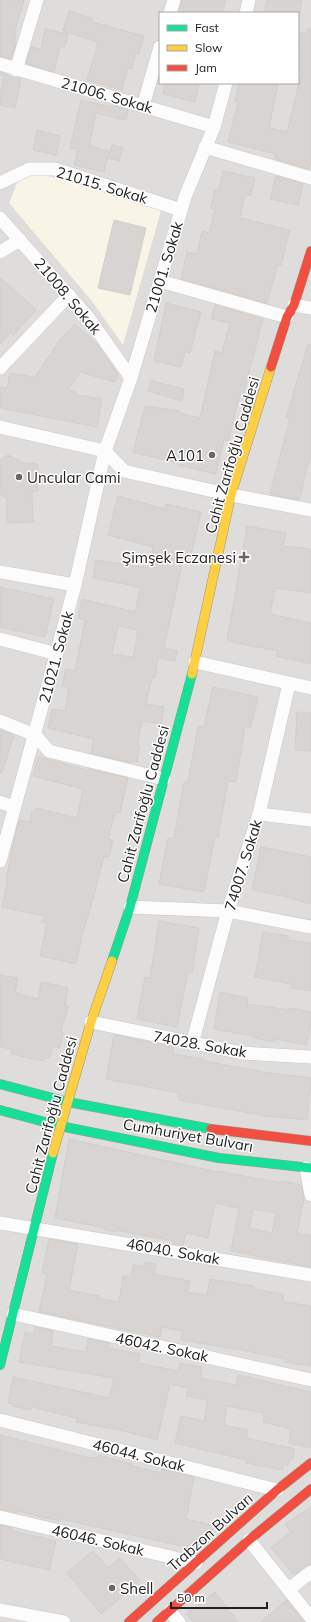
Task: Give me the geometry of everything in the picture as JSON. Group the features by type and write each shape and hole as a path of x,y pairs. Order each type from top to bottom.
{"street":[{"path":"16,70 37,0"},
{"path":"170,12 174,0"},
{"path":"246,12 249,0"},
{"path":"143,106 159,50"},
{"name":"21006. Sokak","path":"0,64 16,70 214,127"},
{"name":"21001. Sokak","path":"105,451 131,378 181,210 214,127 226,84"},
{"path":"205,147 311,178"},
{"name":"21015. Sokak","path":"0,183 29,168 55,169 181,210"},
{"name":"21008. Sokak","path":"0,218 88,317 131,378"},
{"path":"0,252 20,240"},
{"name":"Cahit Zarifoğlu Caddesi","path":"0,1365 60,1126 91,1022 130,907 164,779 195,662 231,495 287,317 294,305 311,251"},
{"path":"160,281 287,317"},
{"path":"0,368 69,295"},
{"path":"294,305 311,308"},
{"path":"0,427 105,451 124,471 231,495 311,510"},
{"name":"21021. Sokak","path":"0,861 75,585 105,451"},
{"path":"0,572 75,585"},
{"path":"0,639 57,654"},
{"path":"195,662 311,688"},
{"name":"74007. Sokak","path":"192,1044 228,911 259,814 289,684"},
{"path":"0,721 34,735 49,751 164,779"},
{"path":"0,802 14,807"},
{"path":"259,814 311,820"},
{"path":"130,907 228,911 311,927"},
{"name":"74028. Sokak","path":"91,1022 192,1044 242,1053 311,1057"},
{"name":"Cumhuriyet Bulvarı","path":"0,1084 68,1102 220,1130 311,1141"},
{"name":"Cumhuriyet Bulvarı","path":"0,1110 60,1126 220,1158 309,1168"},
{"path":"309,1168 311,1195"},
{"name":"46040. Sokak","path":"0,1224 35,1228 311,1275"},
{"name":"46042. Sokak","path":"13,1314 311,1380"},
{"name":"46044. Sokak","path":"0,1420 278,1490"},
{"name":"Trabzon Bulvarı","path":"129,1622 278,1490 311,1463"},
{"path":"157,1622 249,1540 311,1489"},
{"name":"46046. Sokak","path":"0,1517 196,1564"},
{"path":"249,1540 311,1618"},
{"path":"289,1589 311,1572"},
{"path":"0,1610 64,1622"},
{"path":"170,1612 179,1622"}],"shaded area":[{"path":"0,0 311,0 311,1622 0,1622"},
{"path":"35,173 163,204 123,345 91,300 9,203 20,176"}],"building":[{"path":"0,0 24,0 14,34 16,34 14,43 16,43 11,59 0,56"},
{"path":"182,0 226,0 222,12 178,12"},
{"path":"267,0 302,0 299,13 264,12"},
{"path":"69,11 93,18 92,22 144,36 139,54 136,53 132,69 128,68 122,90 87,80 98,43 63,31"},
{"path":"45,29 68,34 65,47 60,46 54,72 26,63 31,47 41,49"},
{"path":"307,29 311,29 311,161 309,169 275,159 276,154 228,142 238,102 235,101 239,84 278,84 269,128 287,132 302,71 299,70 301,54 299,54 299,32 306,34"},
{"path":"0,72 14,78 21,79 15,108 0,105 0,95 4,76 0,75"},
{"path":"165,84 199,84 195,102 163,94"},
{"path":"81,100 128,110 126,120 96,113 89,146 109,151 104,172 74,165 78,149 70,148"},
{"path":"37,130 60,136 56,155 33,150"},
{"path":"112,145 123,148 119,161 108,158"},
{"path":"223,171 255,178 251,196 245,194 240,218 290,230 281,265 278,264 267,303 181,279 187,252 197,254 202,231 209,233 215,209 211,208 215,190 219,190"},
{"path":"276,176 303,184 298,205 270,199"},
{"path":"114,220 146,228 130,295 98,288"},
{"path":"0,277 36,310 13,336 10,333 0,344"},
{"path":"166,303 201,312 190,353 185,352 181,367 154,361"},
{"path":"215,305 263,319 243,395 240,394 228,441 224,440 216,474 133,452 145,406 179,411 179,413 200,418 215,351 222,353 230,323 211,319"},
{"path":"75,324 97,344 118,374 115,382 80,372 68,390 77,392 76,395 102,399 97,427 0,408 0,387 7,388 10,373 35,377 60,340"},
{"path":"308,345 311,345 311,453 299,500 270,494 290,418 286,417"},
{"path":"151,381 184,389 182,401 148,391"},
{"name":"Uncular Cami","path":"8,455 23,463 38,464 37,491 32,492 33,522 7,523 7,498 0,494 0,460"},
{"path":"118,496 165,509 166,504 201,512 191,556 184,555 164,648 177,651 175,661 158,658 155,678 152,678 146,704 164,707 161,724 142,721 137,746 140,746 137,762 132,761 132,763 91,753 94,739 48,728 52,709 65,711 69,687 62,686 66,669 75,671 85,620 78,618 82,599 135,612 140,588 93,578 96,560 148,568 153,547 108,535","holes":["118,626 138,630 133,657 112,654"]},
{"path":"247,526 286,533 283,546 311,549 311,593 275,588 270,614 311,623 311,664 276,656 278,651 227,641"},
{"path":"0,587 54,599 45,637 0,627"},
{"path":"213,687 258,697 251,727 245,726 236,782 228,781 218,837 215,836 204,892 159,884 168,838 174,838 184,782 188,782 198,726 204,727"},
{"path":"297,712 311,713 311,751 295,750"},
{"path":"0,730 14,735 2,773 0,773"},
{"path":"38,757 87,770 128,778 120,813 115,812 108,839 113,840 109,857 104,856 83,932 76,964 40,956 47,923 42,922 44,916 2,907 8,879 6,879 19,820 30,822 32,811 35,811 36,808 77,818 83,789 33,776"},
{"path":"261,847 311,857 311,904 292,898 252,890"},
{"path":"159,921 199,928 192,973 188,972 177,1027 137,1019 145,977 150,978"},
{"path":"263,932 288,936 288,940 311,943 311,991 291,988 291,984 255,977"},
{"path":"0,975 18,978 15,993 38,999 41,982 68,988 65,1005 68,1006 61,1032 63,1032 60,1048 53,1046 51,1055 43,1061 11,1054 12,1049 0,1047"},
{"path":"220,992 248,998 247,1004 290,1010 290,1008 311,1012 311,1023 306,1045 276,1039 276,1042 254,1038 254,1036 214,1029"},
{"path":"114,1035 174,1047 173,1054 204,1059 204,1061 270,1073 311,1078 307,1120 266,1116 178,1100 179,1093 106,1079"},
{"path":"69,1139 217,1172 301,1185 304,1198 297,1234 311,1235 311,1267 231,1251 239,1208 215,1203 208,1238 186,1233 183,1246 173,1244 174,1241 115,1230 115,1232 104,1229 105,1228 55,1218","holes":["253,1209 276,1213 272,1233 249,1228"]},
{"path":"49,1239 78,1244 69,1290 99,1296 98,1298 119,1302 123,1276 131,1277 133,1265 144,1267 145,1262 156,1264 154,1274 190,1281 187,1292 207,1295 210,1279 254,1286 254,1289 284,1294 283,1300 285,1302 311,1306 311,1366 285,1362 285,1359 247,1351 181,1340 183,1331 162,1327 160,1337 39,1312 47,1274 42,1273"},
{"path":"35,1327 53,1331 51,1346 86,1352 88,1339 109,1343 108,1348 140,1354 138,1363 178,1371 180,1363 202,1367 200,1378 236,1385 238,1375 311,1392 311,1448 289,1443 291,1429 263,1422 264,1413 227,1406 224,1425 248,1430 246,1438 295,1449 293,1459 290,1459 288,1465 284,1464 282,1470 246,1463 247,1460 175,1443 181,1416 204,1421 208,1400 186,1396 188,1388 170,1384 157,1440 124,1431 76,1422 77,1418 32,1407 31,1410 13,1406 13,1404 8,1403 13,1377 109,1398 114,1378 19,1362 25,1332 34,1334"},
{"path":"0,1435 86,1457 97,1458 98,1455 132,1464 132,1466 162,1473 162,1469 194,1477 186,1519 216,1526 195,1549 61,1519 60,1521 17,1511 17,1513 0,1509"},
{"path":"311,1507 311,1564 294,1575 271,1548 291,1532 285,1524"},
{"path":"0,1525 13,1528 12,1531 56,1541 49,1570 0,1559"},
{"path":"93,1551 108,1568 120,1558 140,1581 101,1614 67,1573"},
{"path":"215,1592 238,1622 193,1622 186,1614"},
{"path":"287,1600 304,1622 260,1622 273,1611"}],"traffic: fast":[{"path":"112,961 130,907 192,674"},
{"path":"0,1084 68,1102 211,1129"},
{"path":"0,1110 60,1126 219,1158 311,1168"},
{"path":"0,1365 53,1153"}],"traffic: slow":[{"path":"192,674 231,495 271,367"},
{"path":"53,1153 91,1022 112,961"}],"traffic: jam":[{"path":"271,367 287,317 294,305 311,251"},
{"path":"211,1129 311,1141"},
{"path":"129,1622 277,1490 311,1463"},
{"path":"157,1622 249,1540 311,1489"}],"place":[{"name":"A101","path":"212,455"},
{"name":"Uncular Cami","path":"19,477"},
{"name":"Şimşek Eczanesi","path":"244,557"},
{"name":"Shell","path":"112,1588"}]}
